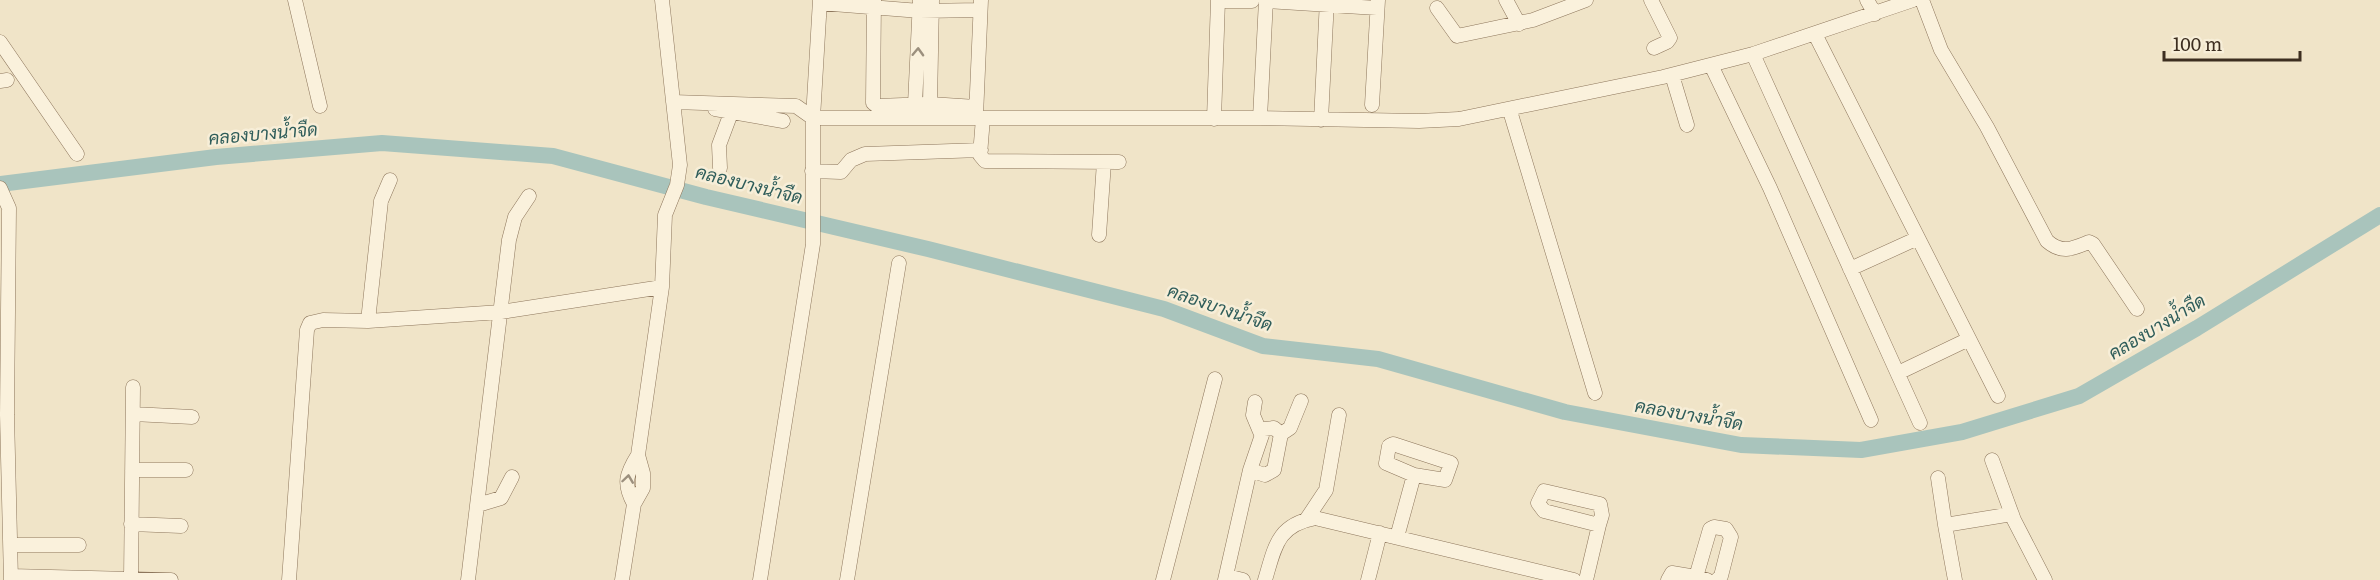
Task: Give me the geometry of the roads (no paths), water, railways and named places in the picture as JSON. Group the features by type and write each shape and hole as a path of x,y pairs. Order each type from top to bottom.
{"street":[{"path":"295,0 320,106"},
{"path":"622,580 634,504 640,496 644,479 638,455 662,287 664,215 677,185 680,165 662,0"},
{"path":"1214,118 1218,0 1252,2"},
{"path":"1260,118 1266,0 1378,4 1372,105"},
{"path":"1506,0 1519,24"},
{"path":"1652,0 1670,38 1667,42 1654,48"},
{"path":"1867,0 1875,14"},
{"path":"673,102 800,107 812,118 978,114 1419,122 1459,119 1510,111 1672,75 1753,54 1913,0"},
{"path":"1922,0 1941,50 1987,127 2047,241 2056,249 2067,251 2089,242 2093,244 2137,309"},
{"path":"1437,8 1457,36 1519,24 1582,1"},
{"path":"760,580 813,244 812,118 820,2 981,5 978,114 980,155 985,161 1119,162"},
{"path":"874,3 873,103 878,106 930,104 978,114"},
{"path":"1321,120 1327,3"},
{"path":"926,5 930,104"},
{"path":"915,104 926,5"},
{"path":"1815,34 1998,396"},
{"path":"0,42 77,154"},
{"path":"1753,54 1920,423"},
{"path":"1711,65 1770,188 1871,420"},
{"path":"1672,75 1687,126"},
{"path":"712,103 716,110 783,121"},
{"path":"1510,111 1594,393"},
{"path":"720,168 719,145 731,113"},
{"path":"812,171 841,172 851,160 865,154 981,150"},
{"path":"1099,235 1104,162"},
{"path":"368,321 381,201 390,180"},
{"path":"0,188 9,208 4,441 11,578 171,580"},
{"path":"461,580 497,312 512,224 529,196"},
{"path":"1851,269 1918,238"},
{"path":"847,580 900,263"},
{"path":"289,580 308,326 323,320 368,321 497,312 662,287"},
{"path":"468,580 478,505 497,312"},
{"path":"1898,373 1969,339"},
{"path":"1163,580 1215,379"},
{"path":"130,579 133,387"},
{"path":"1250,470 1265,475 1274,470 1281,434 1290,428 1301,400"},
{"path":"1255,402 1253,415 1261,434"},
{"path":"133,414 192,417"},
{"path":"1306,520 1326,490 1340,415"},
{"path":"1243,580 1226,578 1250,470 1261,434 1267,426 1279,430 1281,434"},
{"path":"1992,460 2012,514 2045,580"},
{"path":"132,470 186,470"},
{"path":"1397,537 1414,475"},
{"path":"478,505 501,498 512,477"},
{"path":"1938,478 1955,580"},
{"path":"1946,525 2012,514"},
{"path":"1265,580 1276,544 1284,532 1292,525 1321,518 1548,577 1574,580"},
{"path":"131,524 181,526"},
{"path":"1586,580 1599,525"},
{"path":"1668,580 1672,573 1702,579 1710,529 1714,527 1726,529 1731,537 1718,580"},
{"path":"1368,580 1380,532"},
{"path":"11,544 79,545"}],"waterway":[{"name":"คลองบางน้ำจืด","path":"0,184 216,157 382,143 553,156 706,197 928,249 1164,309 1263,346 1378,359 1565,412 1741,445 1861,450 1962,432 2079,396 2197,328 2380,215"}]}
